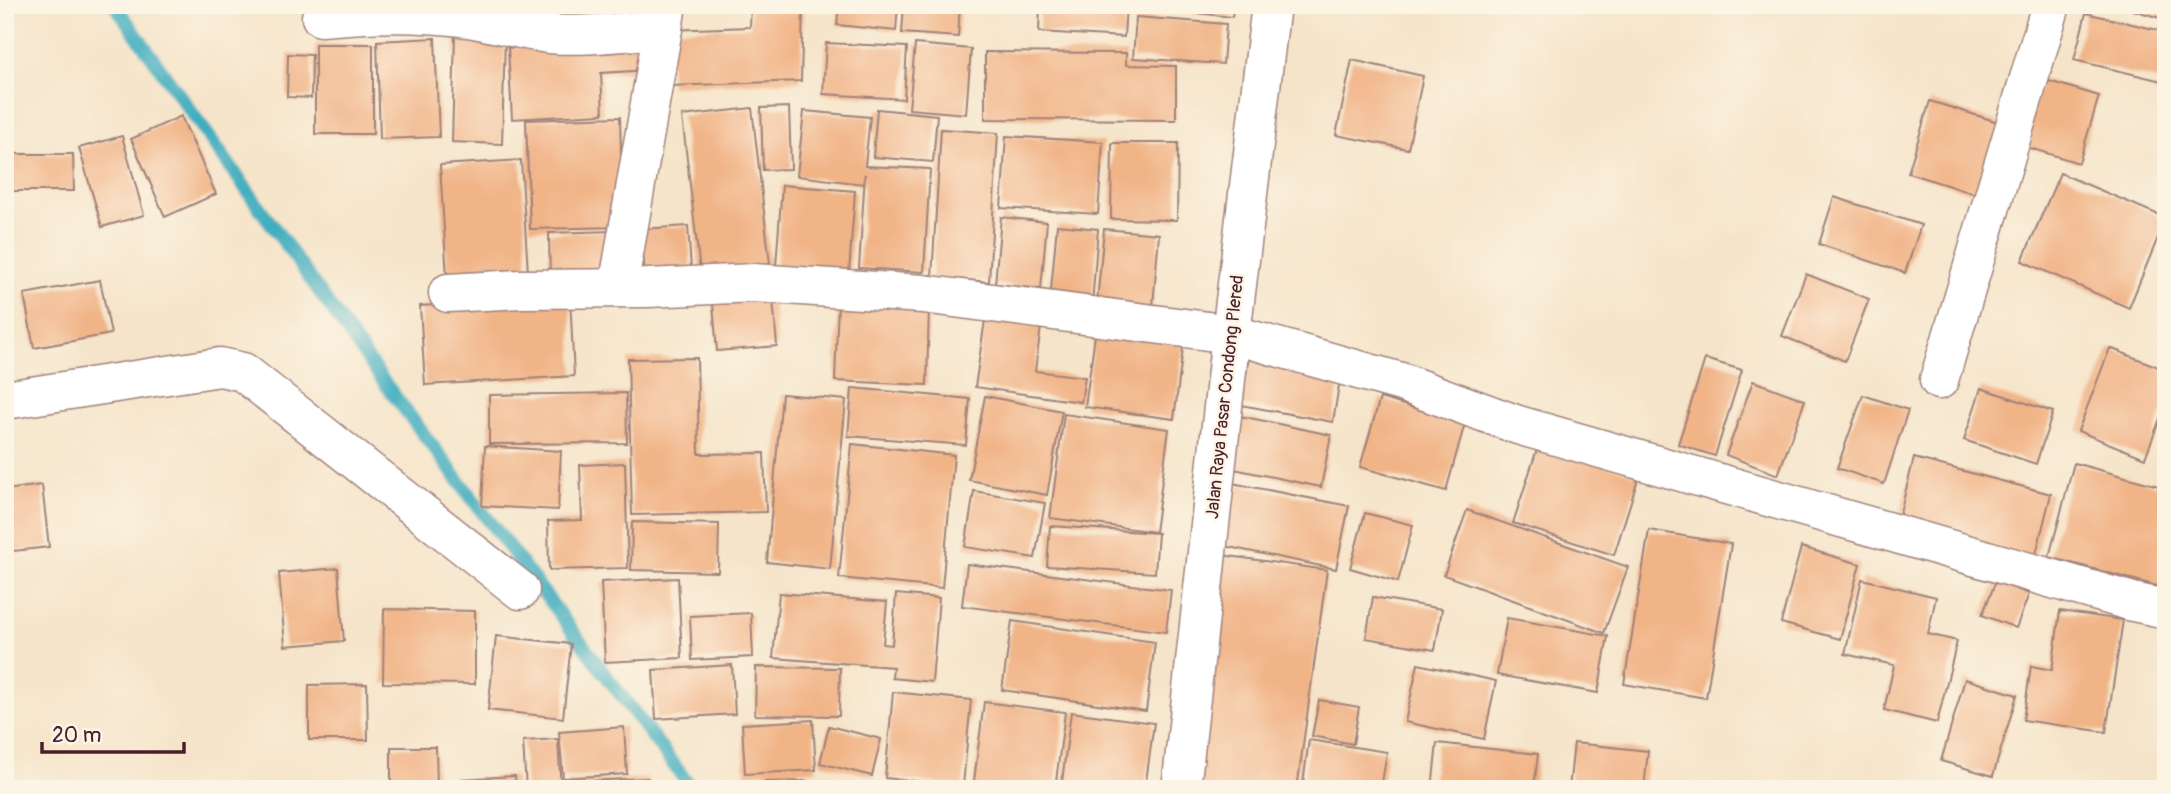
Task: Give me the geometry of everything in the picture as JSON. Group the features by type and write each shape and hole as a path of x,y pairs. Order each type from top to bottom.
{"street":[{"name":"Jalan Raya Pasar Condong Plered","path":"1181,789 1231,334 1271,5"},
{"path":"1939,380 2051,5"},
{"path":"321,17 386,12 463,17 552,34 590,34 665,17 618,288"},
{"path":"448,293 754,283 923,294 1231,334 1401,382 1518,425 2133,602 2166,609"},
{"path":"5,400 220,367 243,372 520,590"}],"building":[{"path":"523,5 577,5 573,26 521,16"},
{"path":"603,5 650,5 648,15"},
{"path":"751,5 803,5 801,81 671,86 668,30 750,27"},
{"path":"839,5 898,5 896,31 837,25"},
{"path":"904,5 960,5 958,37 902,33"},
{"path":"1040,5 1126,5 1124,37 1039,32"},
{"path":"1144,5 1234,5 1232,17"},
{"path":"2166,5 2166,20 2120,6"},
{"path":"2086,13 2166,32 2166,82 2074,60"},
{"path":"1136,17 1226,24 1223,64 1133,58"},
{"path":"455,34 505,35 502,144 452,142"},
{"path":"435,38 439,137 380,139 377,41"},
{"path":"648,41 649,70 601,73 603,114 512,119 508,48"},
{"path":"826,43 907,47 904,99 823,94"},
{"path":"315,44 373,44 373,134 315,134"},
{"path":"915,44 971,49 966,114 909,109"},
{"path":"985,52 1126,53 1126,65 1176,66 1176,120 985,119"},
{"path":"288,54 312,55 311,98 287,97"},
{"path":"1352,60 1423,76 1408,149 1336,135"},
{"path":"2042,79 2099,96 2079,163 2023,146"},
{"path":"1930,101 2001,123 1979,195 1908,173"},
{"path":"789,107 791,169 763,170 761,108"},
{"path":"752,108 770,264 700,271 682,116"},
{"path":"877,109 937,115 933,162 873,157"},
{"path":"804,111 870,117 865,166 930,169 924,272 859,268 865,174 863,184 797,176"},
{"path":"181,116 216,194 165,217 131,139"},
{"path":"620,117 623,227 530,229 526,120"},
{"path":"941,129 998,133 989,282 932,277"},
{"path":"122,136 144,215 102,227 79,148"},
{"path":"1006,136 1103,142 1098,214 1001,208"},
{"path":"1112,143 1178,143 1177,220 1111,219"},
{"path":"10,154 73,154 74,191 10,191"},
{"path":"521,160 528,273 447,278 440,165"},
{"path":"2060,173 2166,218 2129,308 2022,261"},
{"path":"782,185 855,191 849,272 776,266"},
{"path":"1834,197 1921,225 1905,273 1819,244"},
{"path":"1001,217 1047,222 1041,289 995,284"},
{"path":"1057,225 1098,229 1092,305 1050,301"},
{"path":"688,226 692,283 646,286 641,229"},
{"path":"1104,229 1159,234 1152,318 1096,313"},
{"path":"613,231 614,281 550,283 549,233"},
{"path":"1806,274 1869,299 1845,361 1782,336"},
{"path":"100,280 111,334 34,348 24,294"},
{"path":"570,297 574,376 425,385 420,306"},
{"path":"773,298 777,346 717,351 713,304"},
{"path":"838,302 929,306 927,385 835,381"},
{"path":"985,320 1041,327 1035,371 1085,377 1081,402 975,387"},
{"path":"1096,328 1184,340 1174,419 1085,407"},
{"path":"2110,348 2166,370 2166,403 2145,458 2078,431"},
{"path":"1249,356 1341,373 1333,422 1241,405"},
{"path":"697,358 699,454 764,453 766,512 632,515 628,359"},
{"path":"1705,359 1742,370 1715,456 1678,444"},
{"path":"1753,381 1805,400 1778,475 1726,455"},
{"path":"852,388 970,399 966,445 848,436"},
{"path":"1981,388 2053,412 2036,464 1964,440"},
{"path":"626,393 627,443 489,444 489,395"},
{"path":"782,394 846,400 830,569 767,562"},
{"path":"1863,395 1908,410 1884,484 1837,468"},
{"path":"985,396 1062,411 1047,495 969,480"},
{"path":"1380,398 1465,423 1446,491 1360,467"},
{"path":"1064,414 1169,429 1155,532 1050,518"},
{"path":"1240,416 1331,435 1321,487 1229,468"},
{"path":"1539,443 1639,476 1614,555 1513,523"},
{"path":"852,444 954,455 942,588 839,578"},
{"path":"485,446 561,451 558,510 482,506"},
{"path":"1914,458 2051,494 2035,558 1898,521"},
{"path":"625,463 628,568 549,570 548,521 582,520 580,465"},
{"path":"2074,463 2166,488 2166,569 2161,587 2049,557"},
{"path":"1227,482 1349,506 1336,569 1214,544"},
{"path":"42,485 49,547 5,552 5,490"},
{"path":"974,491 1045,503 1035,558 965,547"},
{"path":"1467,510 1628,567 1604,633 1444,575"},
{"path":"1365,513 1413,525 1398,582 1350,568"},
{"path":"632,522 719,524 718,572 631,570"},
{"path":"1050,526 1158,533 1155,573 1047,566"},
{"path":"1649,530 1731,544 1706,698 1624,684"},
{"path":"1801,547 1860,564 1840,639 1781,623"},
{"path":"1222,555 1327,570 1297,789 1190,789"},
{"path":"967,564 1171,590 1166,632 962,606"},
{"path":"338,568 344,641 285,646 279,573"},
{"path":"678,578 682,658 605,662 601,582"},
{"path":"1862,579 1936,597 1928,634 1957,641 1937,723 1884,710 1894,665 1845,654"},
{"path":"1996,581 2029,594 2016,628 1982,615"},
{"path":"779,593 887,602 883,644 892,645 896,594 939,598 932,682 892,678 893,667 773,658"},
{"path":"1373,597 1442,609 1435,650 1366,638"},
{"path":"384,609 475,611 475,684 383,683"},
{"path":"2060,611 2123,620 2106,732 2023,720 2031,666 2052,670"},
{"path":"751,613 753,657 692,660 690,616"},
{"path":"1507,618 1608,636 1598,693 1497,675"},
{"path":"1012,621 1155,642 1146,711 1002,690"},
{"path":"496,636 571,644 563,718 488,710"},
{"path":"1418,664 1496,681 1484,739 1405,722"},
{"path":"732,665 735,714 656,719 653,670"},
{"path":"756,667 840,668 839,716 755,715"},
{"path":"1965,679 2017,695 1993,776 1941,761"},
{"path":"367,684 368,740 309,740 309,685"},
{"path":"893,692 971,700 963,786 885,778"},
{"path":"1319,700 1359,707 1353,744 1312,736"},
{"path":"984,702 1065,712 1055,789 973,789"},
{"path":"1071,712 1154,723 1145,789 1061,789"},
{"path":"813,720 816,770 745,774 742,724"},
{"path":"829,726 881,739 872,776 820,763"},
{"path":"624,727 627,774 563,778 559,732"},
{"path":"558,739 561,789 526,789 523,741"},
{"path":"1309,740 1387,752 1381,789 1334,789 1303,784"},
{"path":"1437,743 1538,754 1534,789 1432,789"},
{"path":"1574,743 1648,751 1644,789 1569,789"},
{"path":"391,747 436,747 437,787 391,787"},
{"path":"515,776 516,789 462,789 461,779"},
{"path":"648,778 648,789 568,789 568,782"},
{"path":"808,781 808,789 765,789 765,782"}],"waterway":[{"path":"115,5 381,378 692,789"}]}
